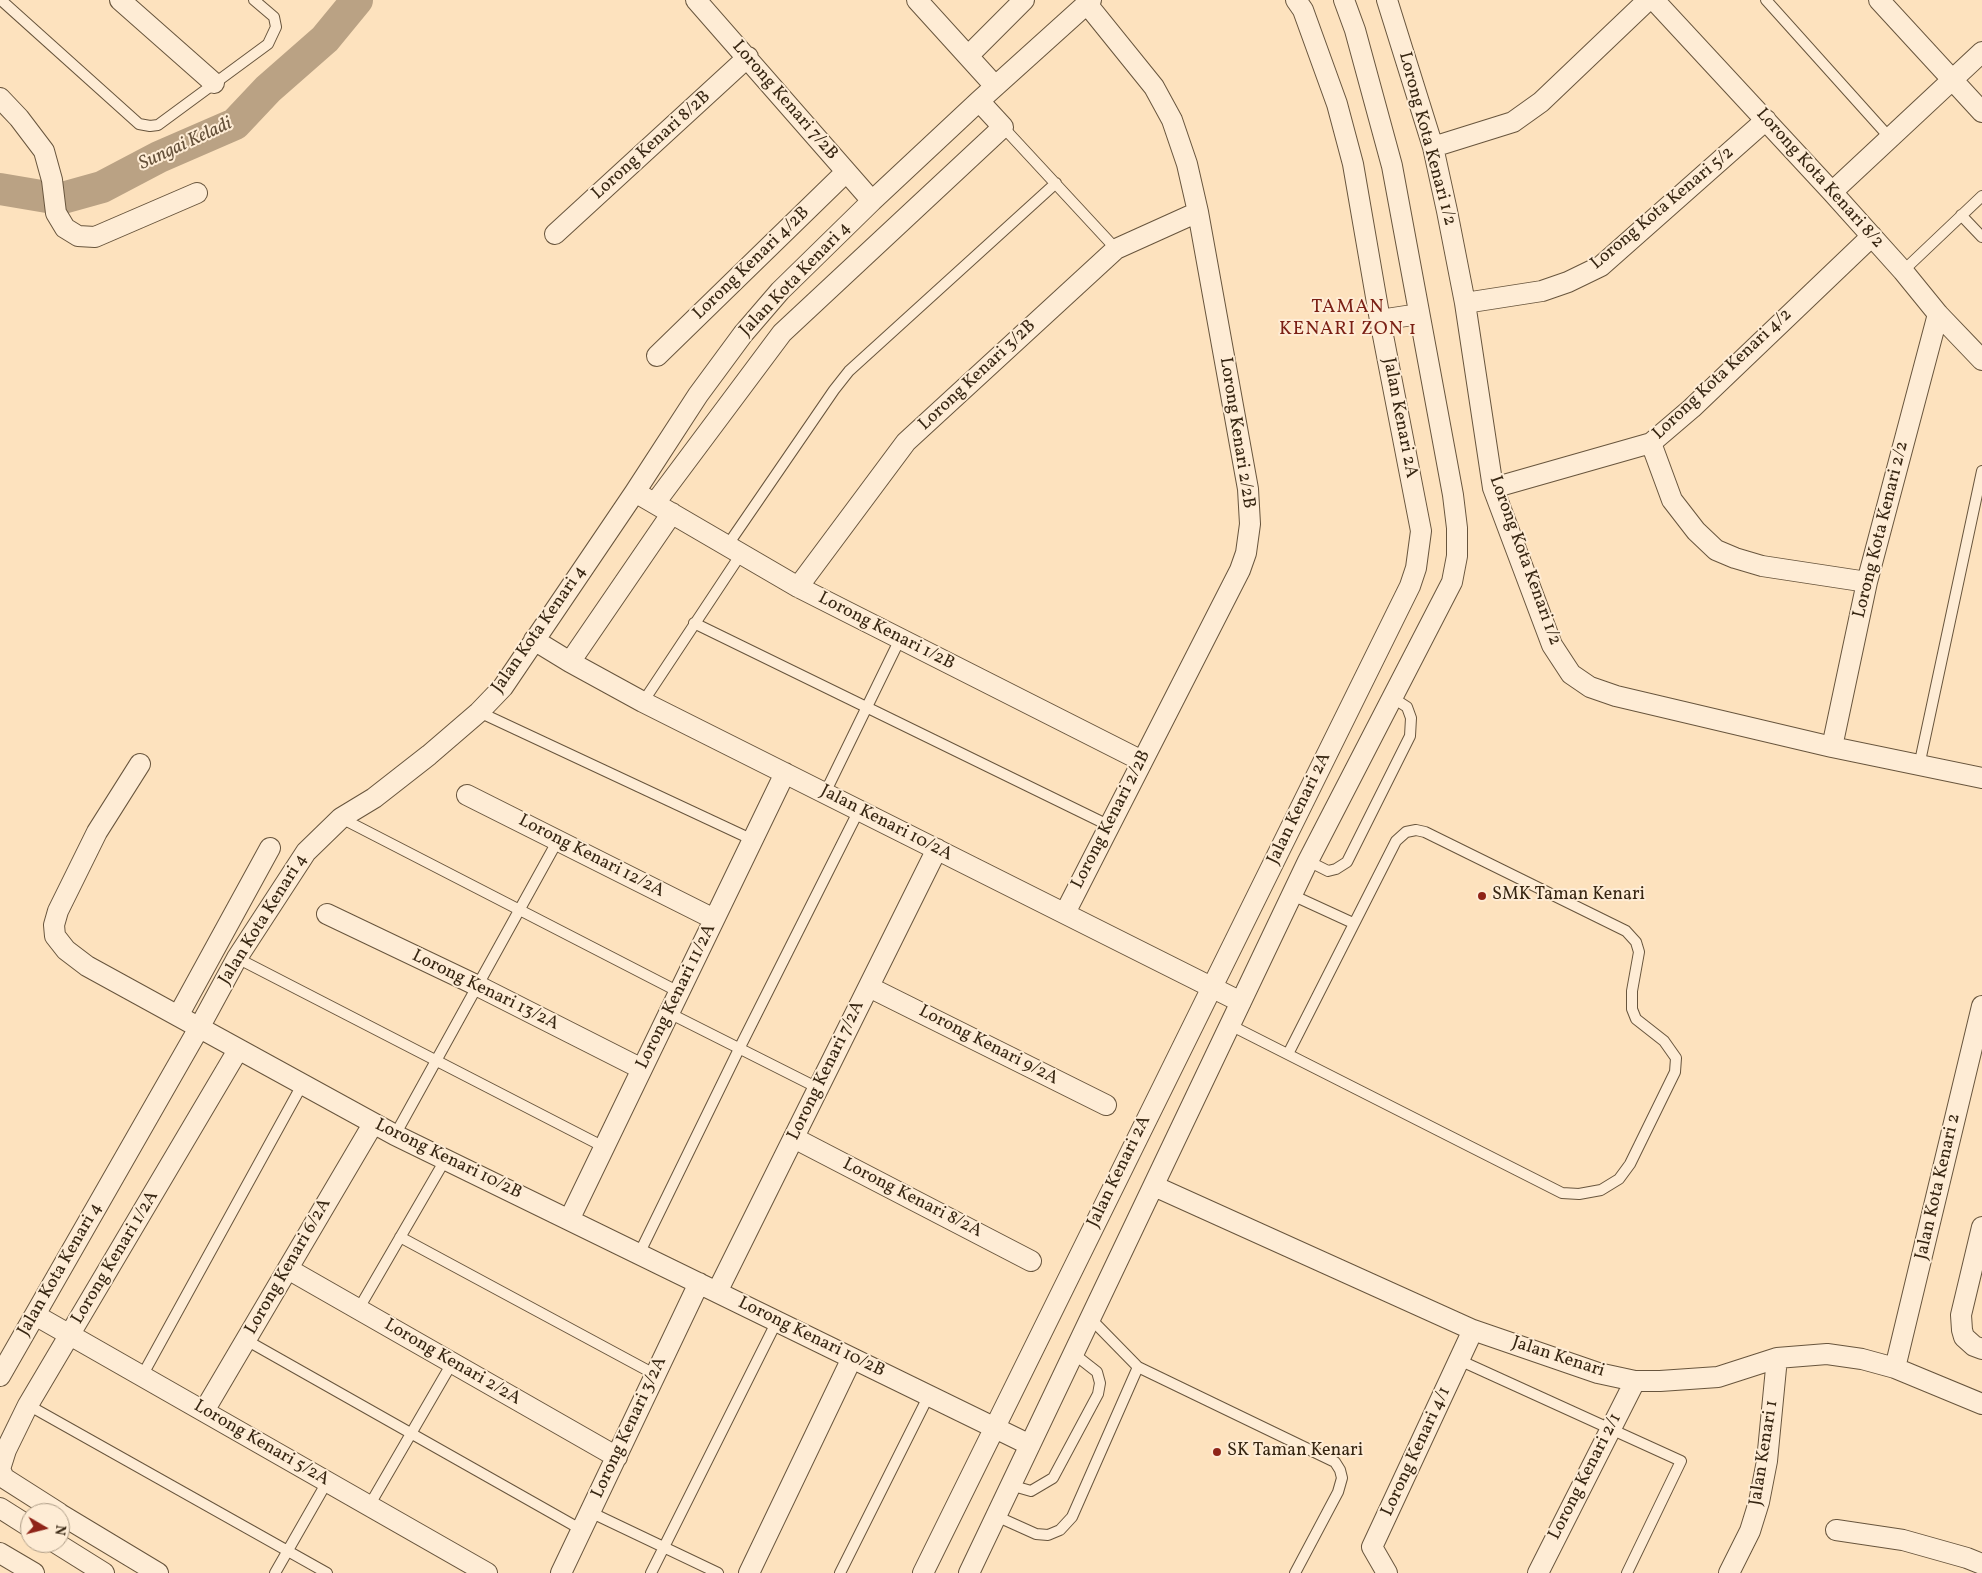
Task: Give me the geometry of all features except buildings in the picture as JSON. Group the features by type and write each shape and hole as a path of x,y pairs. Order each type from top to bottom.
{"street":[{"path":"120,0 214,83"},
{"name":"Lorong Kenari 7/2B","path":"696,0 872,202"},
{"path":"917,0 995,86"},
{"path":"968,56 1024,0"},
{"name":"Jalan Kenari 2A","path":"923,1573 1410,586 1416,568 1421,531 1380,320 1353,164 1337,104 1303,10 1296,0"},
{"name":"Jalan Kenari 2A","path":"969,1573 1308,861 1452,582 1457,556 1457,528 1453,495 1392,166 1355,30 1344,0"},
{"name":"Lorong Kota Kenari 1/2","path":"1387,0 1432,147 1465,303 1493,488 1552,645 1571,674 1590,687 1616,696 1832,747 1982,778"},
{"path":"1432,147 1513,122 1541,102 1648,0"},
{"name":"Lorong Kota Kenari 8/2","path":"1654,0 1832,192 1903,271 1938,314 1982,360"},
{"path":"1880,0 1982,112"},
{"name":"Jalan Kota Kenari 4","path":"0,1376 237,958 306,852 341,818 374,798 429,756 479,712 503,687 698,395 743,334 780,291 872,202 995,86 1089,2"},
{"name":"Lorong Kenari 2/2B","path":"1065,913 1240,570 1246,553 1250,524 1248,489 1198,212 1187,164 1172,120 1154,87 1089,2"},
{"path":"1832,192 1982,52"},
{"name":"Lorong Kenari 8/2B","path":"556,234 748,58"},
{"path":"0,98 19,118 44,151 52,180 56,213 66,228 78,236 95,237 197,193"},
{"path":"570,662 664,508 782,333 1003,126 979,101"},
{"name":"Lorong Kota Kenari 5/2","path":"1465,303 1542,291 1568,282 1602,266 1766,120"},
{"name":"Lorong Kenari 4/2B","path":"657,356 846,172"},
{"name":"Lorong Kenari 3/2B","path":"798,587 906,442 1116,249 1198,212"},
{"name":"Lorong Kota Kenari 4/2","path":"1493,488 1651,443 1692,408 1872,236"},
{"path":"1380,320 1419,314"},
{"name":"Lorong Kota Kenari 2/2","path":"1832,747 1867,582 1938,314"},
{"path":"1651,443 1672,500 1696,531 1716,550 1762,566 1867,582"},
{"name":"Lorong Kenari 1/2B","path":"635,492 798,587 1142,761"},
{"name":"Jalan Kenari 10/2A","path":"534,640 643,702 1241,1002"},
{"name":"Lorong Kenari 10/2B","path":"140,764 98,832 58,911 54,925 55,936 66,950 87,966 373,1124 1030,1444"},
{"name":"Lorong Kenari 11/2A","path":"568,1220 785,773"},
{"name":"Lorong Kenari 12/2A","path":"467,795 714,919"},
{"path":"178,1016 270,848"},
{"name":"Lorong Kenari 7/2A","path":"717,1292 937,849"},
{"name":"Lorong Kenari 13/2A","path":"328,914 478,986 642,1069"},
{"name":"Lorong Kenari 9/2A","path":"869,987 1106,1106"},
{"name":"Jalan Kota Kenari 2","path":"1895,1368 1982,1006"},
{"name":"Lorong Kenari 1/2A","path":"0,1469 6,1450 28,1405 238,1050"},
{"name":"Lorong Kenari 6/2A","path":"204,1411 373,1124"},
{"name":"Lorong Kenari 8/2A","path":"794,1138 1031,1261"},
{"name":"Jalan Kenari","path":"1154,1186 1473,1330 1598,1373 1635,1381 1718,1377 1777,1358 1827,1354 1862,1359 1895,1368 1982,1404"},
{"path":"1982,1228 1961,1315 1964,1337 1982,1350"},
{"name":"Lorong Kenari 2/2A","path":"288,1269 617,1457"},
{"name":"Lorong Kenari 3/2A","path":"561,1573 699,1283"},
{"name":"Lorong Kenari 5/2A","path":"35,1315 487,1573"},
{"name":"Lorong Kenari 4/1","path":"1387,1573 1372,1547 1473,1330"},
{"path":"749,1573 852,1358"},
{"name":"Jalan Kenari 1","path":"1729,1573 1750,1531 1759,1502 1767,1461 1777,1358"},
{"name":"Lorong Kenari 2/1","path":"1538,1573 1635,1381"},
{"path":"0,1469 4,1478 44,1503"},
{"path":"0,1508 20,1521"},
{"path":"70,1519 158,1573"},
{"path":"1836,1530 1903,1540 1982,1564"},
{"path":"70,1552 104,1573"},
{"path":"0,1553 34,1573"}],"lane":[{"path":"1,0 139,124 150,126 158,124 268,44 276,27 274,17 254,0"},
{"path":"1766,0 1890,138"},
{"path":"1003,126 1116,249"},
{"path":"643,702 694,623 734,550 834,390 849,371 1056,183"},
{"path":"1903,271 1982,196"},
{"path":"1961,215 1982,237"},
{"path":"1919,766 1982,471"},
{"path":"694,623 1110,826"},
{"path":"825,793 900,639"},
{"path":"1308,861 1328,871 1336,869 1347,862 1410,736 1411,718 1408,707 1393,698"},
{"path":"479,712 753,840"},
{"path":"639,1254 859,810"},
{"path":"341,818 679,992"},
{"path":"1230,1025 1562,1193 1579,1194 1601,1190 1619,1179 1630,1164 1676,1072 1676,1058 1664,1041 1636,1019 1632,1009 1632,990 1639,952 1636,942 1626,931 1425,832 1416,830 1406,832 1396,841 1288,1054"},
{"path":"395,1135 558,840"},
{"path":"1292,895 1353,923"},
{"path":"237,958 604,1147"},
{"path":"669,1013 818,1088"},
{"path":"142,1376 302,1085"},
{"path":"358,1310 445,1160"},
{"path":"400,1237 656,1375"},
{"path":"1090,1318 1138,1367 1335,1462 1342,1478 1338,1492 1295,1573"},
{"path":"652,1573 777,1321"},
{"path":"246,1340 582,1530"},
{"path":"1010,1485 1030,1492 1053,1478 1098,1394 1100,1383 1097,1372 1074,1354"},
{"path":"1459,1360 1682,1461 1627,1573"},
{"path":"369,1506 452,1363"},
{"path":"996,1516 1036,1534 1048,1535 1060,1530 1072,1517 1138,1367"},
{"path":"840,1573 929,1395"},
{"path":"28,1405 327,1573"},
{"path":"275,1573 327,1482"},
{"path":"590,1512 718,1573"}],"waterway":[{"name":"Sungai Keladi","path":"0,189 59,199 102,187 159,157 235,124 268,89 325,39 357,0"}],"place":[{"name":"SMK Taman Kenari","path":"1482,896"},
{"name":"SK Taman Kenari","path":"1217,1452"}],"district":[{"name":"TAMAN KENARI ZON 1","path":"1348,320"}]}
